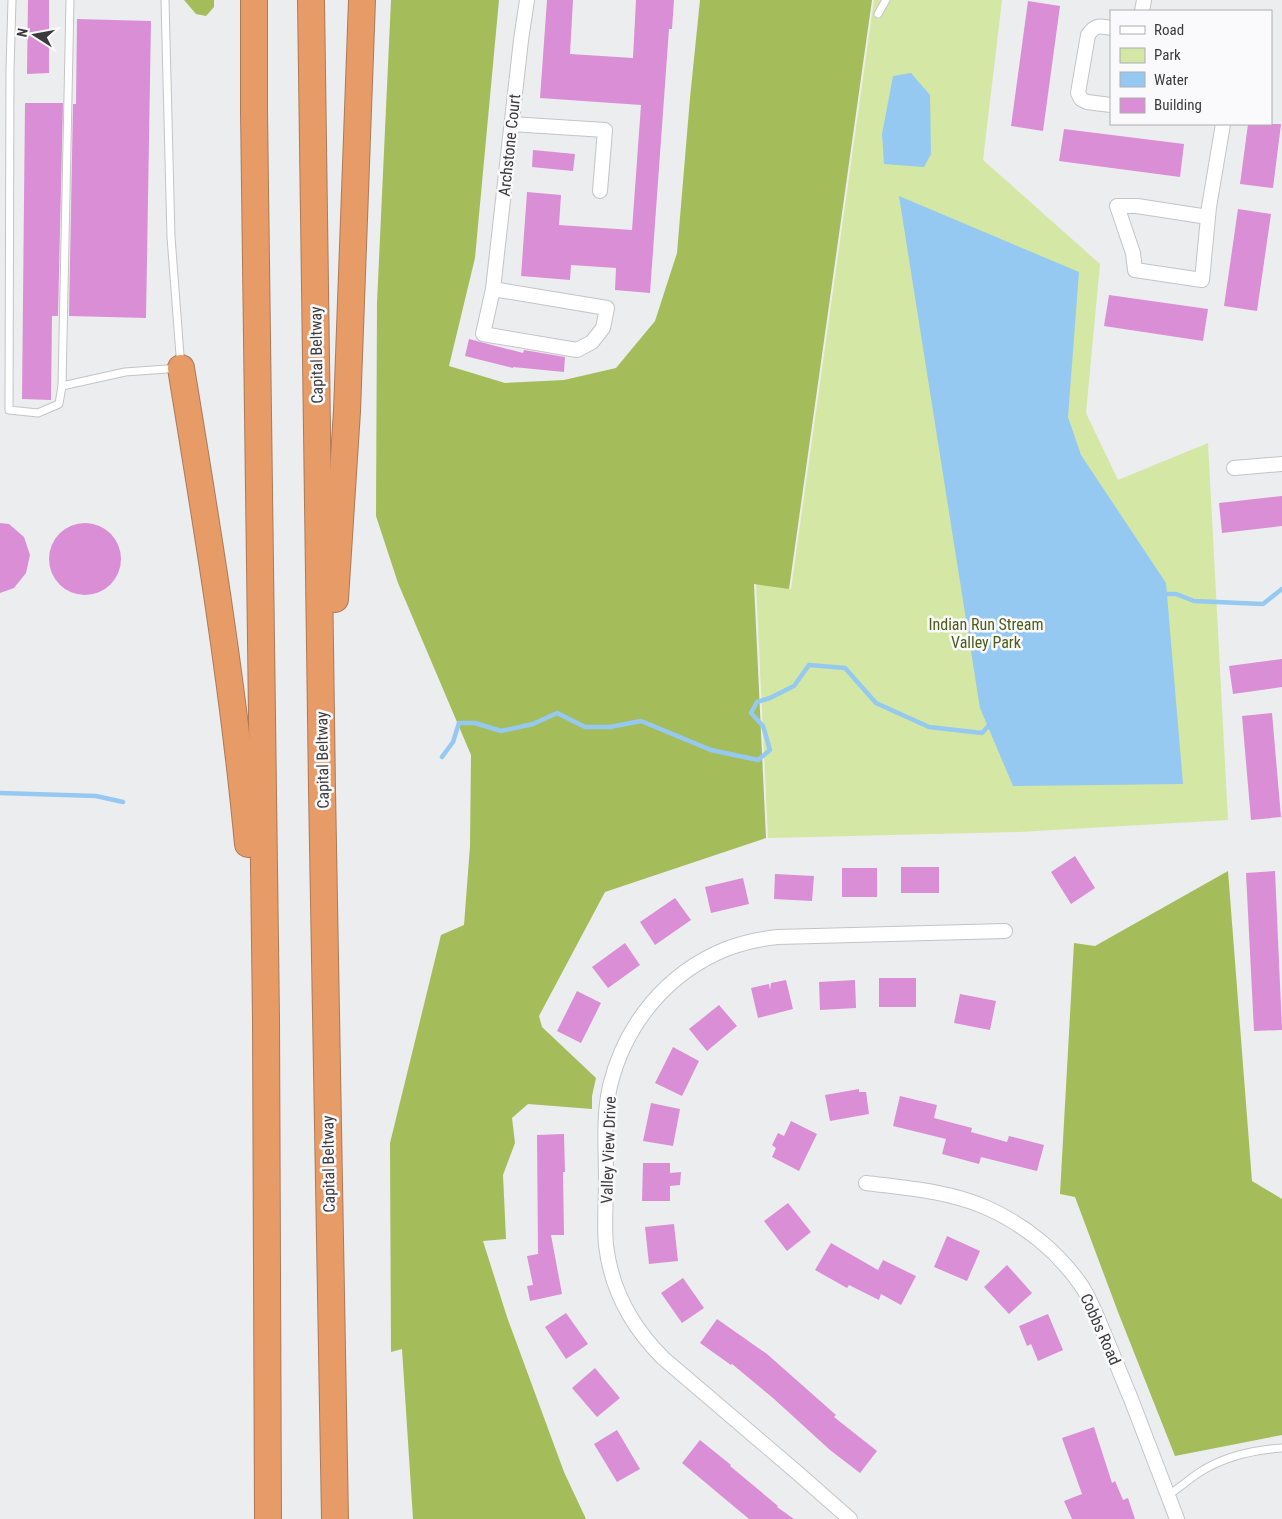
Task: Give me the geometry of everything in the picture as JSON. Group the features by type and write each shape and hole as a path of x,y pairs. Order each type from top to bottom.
{"highway":[{"path":"254,0 266,1018 268,1519"},
{"name":"Capital Beltway","path":"311,0 335,1519"},
{"path":"322,790 347,411 362,0"},
{"path":"181,368 213,566 234,725 246,820 266,1018"}],"street":[{"name":"Archstone Court","path":"493,289 607,308 603,328 592,342 577,350 483,334 493,289 527,0"},
{"path":"1110,28 1098,26 1092,29 1088,35 1078,93 1081,99 1087,102 1110,105"},
{"path":"511,124 606,130 600,191"},
{"path":"1208,217 1137,206 1116,206 1134,252 1134,270 1202,280 1208,217 1223,125"},
{"path":"1234,468 1282,464"},
{"name":"Valley View Drive","path":"850,1519 663,1358 629,1315 613,1280 608,1262 606,1242 606,1108 616,1063 637,1022 652,1002 686,971 707,958 727,949 754,940 777,937 1005,931"},
{"name":"Cobbs Road","path":"866,1182 964,1199 983,1206 1004,1215 1054,1253 1069,1270 1092,1304 1177,1519"}],"lane":[{"path":"12,0 9,410 38,413 59,404 62,386 70,0"},
{"path":"62,386 125,372 181,368 171,237 165,0"},
{"path":"878,14 886,0"},
{"path":"1168,1495 1179,1489 1199,1472 1230,1457 1262,1449 1282,1448"}],"green space":[{"path":"184,0 214,0 214,7 206,16 196,14"},
{"path":"391,0 499,0 475,258 449,366 505,383 564,380 616,368 655,321 677,253 700,0 872,0 789,589 754,584 766,838 605,892 539,1016 542,1027 596,1078 592,1096 592,1109 528,1104 512,1118 515,1143 503,1175 506,1239 483,1241 507,1317 564,1472 586,1519 413,1519 402,1349 391,1352 390,1143 441,935 464,925 470,846 471,755 398,583 376,516 377,303"},
{"name":"Indian Run Stream Valley Park","path":"874,0 1002,0 983,160 1100,264 1086,413 1118,480 1208,443 1228,820 1019,832 768,838 756,583 791,589"},
{"path":"1228,871 1252,1181 1282,1199 1282,1435 1175,1456 1075,1197 1060,1194 1074,943 1095,946"}],"water":[{"path":"911,73 930,95 931,154 924,167 884,164 882,134 893,76"},
{"path":"899,196 1079,272 1068,417 1081,455 1166,583 1183,784 1013,786 980,708"}],"building":[{"path":"28,0 49,0 49,73 27,74"},
{"path":"547,0 573,0 570,54 633,58 636,0 674,0 672,29 669,29 650,293 615,290 616,268 571,265 570,280 521,276 527,192 561,195 559,225 632,230 641,105 540,98"},
{"path":"1028,1 1060,6 1043,131 1011,126"},
{"path":"77,19 151,21 146,318 69,316 73,104 76,104"},
{"path":"25,103 63,103 58,316 52,316 51,400 22,399"},
{"path":"1281,124 1273,188 1240,184 1248,125"},
{"path":"1064,129 1184,144 1180,177 1059,161"},
{"path":"533,150 575,154 573,171 532,167"},
{"path":"1238,209 1271,214 1257,311 1224,306"},
{"path":"1109,295 1208,309 1203,341 1104,326"},
{"path":"469,339 523,353 524,350 565,357 564,372 513,368 465,356"},
{"path":"1282,496 1282,526 1222,533 1219,503"},
{"path":"0,523 9,524 24,537 30,555 26,573 14,588 0,593"},
{"path":"85,523 105,529 115,539 121,559 115,579 105,589 85,595 65,589 55,579 49,559 55,539 65,529"},
{"path":"1282,659 1282,687 1233,694 1229,666"},
{"path":"1272,713 1281,817 1251,820 1242,716"},
{"path":"1075,856 1095,888 1071,904 1051,872"},
{"path":"901,867 939,867 939,893 901,893"},
{"path":"842,868 877,868 877,897 842,897"},
{"path":"1275,871 1282,1030 1254,1031 1246,873"},
{"path":"775,874 814,876 812,901 774,899"},
{"path":"743,878 749,904 711,913 705,887"},
{"path":"675,898 691,920 655,945 640,922"},
{"path":"625,943 640,965 608,988 592,967"},
{"path":"879,978 916,978 916,1007 879,1007"},
{"path":"786,980 793,1009 758,1018 751,988 769,984 770,990 771,983"},
{"path":"855,980 856,1008 820,1010 819,982"},
{"path":"577,991 601,1003 581,1043 557,1031"},
{"path":"960,994 996,1001 990,1030 954,1023"},
{"path":"719,1005 737,1026 707,1051 689,1029"},
{"path":"673,1047 699,1061 682,1096 655,1083"},
{"path":"859,1089 859,1092 866,1092 869,1114 830,1121 825,1095"},
{"path":"900,1096 937,1105 934,1118 972,1128 971,1132 1007,1142 1009,1136 1044,1145 1037,1171 981,1157 979,1164 942,1154 946,1139 893,1126"},
{"path":"651,1103 680,1109 673,1146 643,1141"},
{"path":"791,1121 817,1134 799,1171 772,1157 776,1148 772,1145 778,1133 784,1136"},
{"path":"564,1134 564,1235 551,1235 562,1294 530,1301 527,1286 533,1285 527,1256 538,1254 537,1135"},
{"path":"643,1163 670,1163 670,1173 681,1172 680,1185 670,1186 670,1201 642,1201"},
{"path":"788,1203 811,1232 787,1251 764,1221"},
{"path":"674,1224 678,1261 649,1264 645,1227"},
{"path":"947,1236 980,1251 967,1281 934,1267"},
{"path":"831,1243 878,1270 883,1260 916,1276 901,1305 881,1294 879,1300 849,1285 847,1288 815,1270"},
{"path":"1007,1265 1032,1293 1009,1314 984,1287"},
{"path":"683,1278 704,1308 682,1323 661,1293"},
{"path":"566,1313 588,1344 566,1359 545,1327"},
{"path":"1048,1314 1063,1350 1038,1361 1031,1344 1027,1346 1019,1326"},
{"path":"717,1319 767,1354 836,1415 834,1417 877,1451 860,1473 830,1450 732,1364 700,1343"},
{"path":"595,1368 620,1398 597,1417 572,1388"},
{"path":"1094,1427 1112,1483 1115,1481 1123,1500 1128,1498 1135,1519 1072,1519 1064,1501 1082,1494 1062,1438"},
{"path":"617,1430 640,1469 617,1482 594,1444"},
{"path":"700,1440 777,1507 794,1519 749,1519 682,1463"}],"waterway":[{"path":"1163,594 1176,594 1194,601 1263,604 1282,589"},
{"path":"442,757 453,742 459,723 475,723 501,731 533,724 557,713 585,727 610,727 641,721 711,750 758,760 770,750 763,726 751,713 757,702 794,686 809,665 845,668 876,703 929,727 982,733 991,723"},
{"path":"0,793 96,796 123,802"}]}
